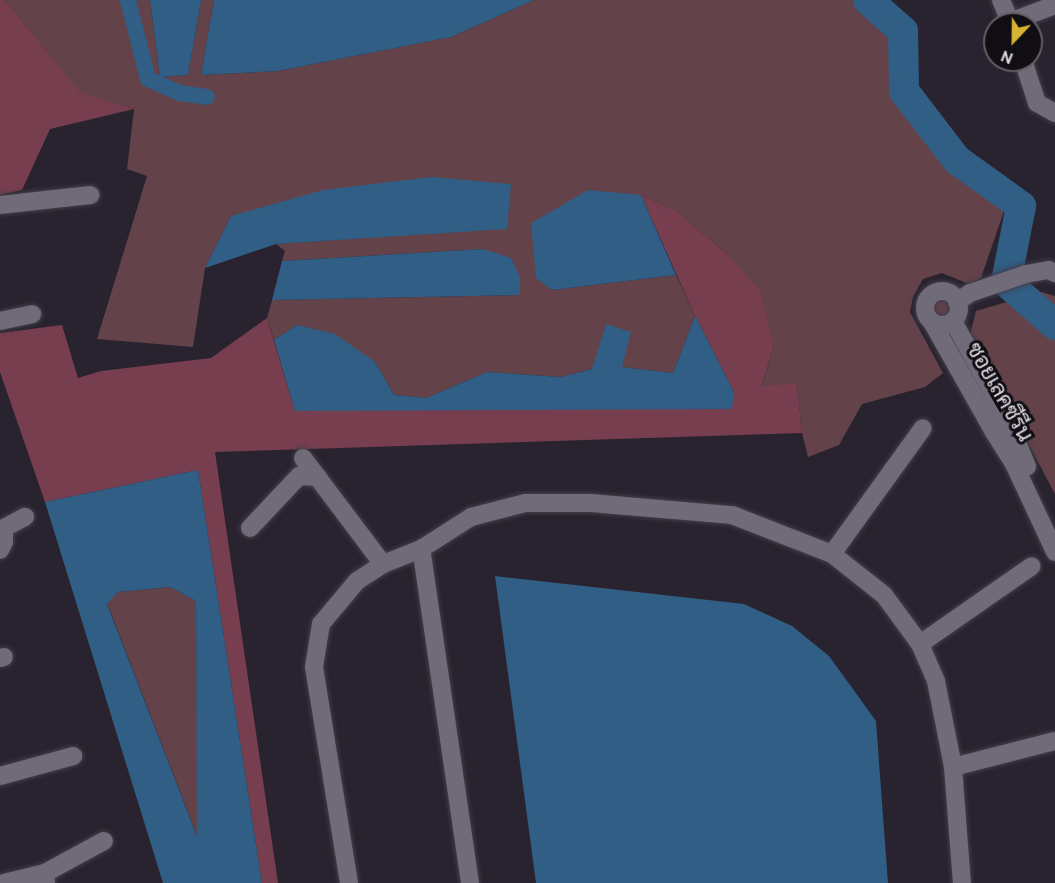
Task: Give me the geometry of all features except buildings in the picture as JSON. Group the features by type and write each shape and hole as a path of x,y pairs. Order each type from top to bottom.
{"street":[{"path":"1038,12 1055,5"},
{"path":"1027,72 1037,103 1055,113"},
{"path":"1037,103 1055,96"},
{"path":"0,205 90,195"},
{"path":"964,297 953,321 940,325 932,322 926,312 930,297 945,292 964,297 1026,274 1053,268"},
{"path":"0,321 32,314"},
{"name":"ซอยเลคซีรีน","path":"953,321 1009,423 1021,454 1055,523"},
{"name":"ซอยเลคซีรีน","path":"932,322 1014,464 1055,552"},
{"path":"832,554 923,428"},
{"path":"303,458 383,564"},
{"path":"250,528 299,476 318,477"},
{"path":"349,883 314,667 321,624 357,581 383,564 421,549 471,517 525,503 591,503 732,515 832,554 884,595 920,644 936,681 953,767 962,883"},
{"path":"0,550 4,542 4,528 25,518"},
{"path":"421,549 470,883"},
{"path":"920,644 1032,566"},
{"path":"953,767 1055,741"},
{"path":"0,777 73,756"},
{"path":"4,883 46,878 104,840"}],"shaded area":[{"path":"0,0 5,0 81,93 134,109 50,129 22,190 0,195"},
{"path":"5,0 150,0 160,77 188,75 201,0 214,0 201,75 278,71 451,37 534,0 852,0 893,37 891,86 940,157 1005,208 981,278 969,284 942,273 923,279 913,297 910,312 943,373 925,387 862,404 839,445 808,457 802,433 797,383 762,387 774,345 729,256 677,211 641,195 552,290 676,275 695,316 673,373 622,367 592,369 561,377 487,372 426,398 394,395 375,362 297,325 274,340 267,318 272,300 520,295 483,249 282,261 285,251 276,244 507,228 231,216 205,268 193,347 97,339 147,176 127,169 134,109 81,94"},
{"path":"641,195 677,211 729,256 760,291 774,345 762,386 797,383 802,433 215,452 278,883 262,883 198,470 45,502 0,372 0,333 62,325 78,378 101,371 211,358 267,318 295,411 734,392 695,316"},
{"path":"1041,292 1055,296 1055,494 970,334 976,311"},
{"path":"942,300 949,303 952,310 949,317 942,320 935,317 932,310 935,303"},
{"path":"170,587 196,601 198,838 107,603 118,592"}],"water":[{"path":"150,0 201,0 188,75 160,77"},
{"path":"214,0 534,0 451,37 278,71 201,75"},
{"path":"432,177 511,184 507,229 276,244 205,268 231,216 323,190"},
{"path":"588,190 641,195 676,275 552,290 536,278 531,223"},
{"path":"483,249 511,258 520,277 520,295 272,300 282,261"},
{"path":"695,316 734,392 732,409 295,411 274,340 297,325 335,334 375,362 394,395 426,398 487,372 561,377 592,369 606,324 631,332 622,367 673,373"},
{"path":"198,470 262,883 163,883 45,502","holes":["170,587 196,601 197,836 107,604 118,592"]},
{"path":"495,576 744,604 792,626 829,656 876,721 888,883 536,883"}],"waterway":[{"path":"128,0 148,79 179,93 207,97"},
{"path":"868,0 903,31 904,91 957,160 1021,206 1006,282 1055,325"}]}
